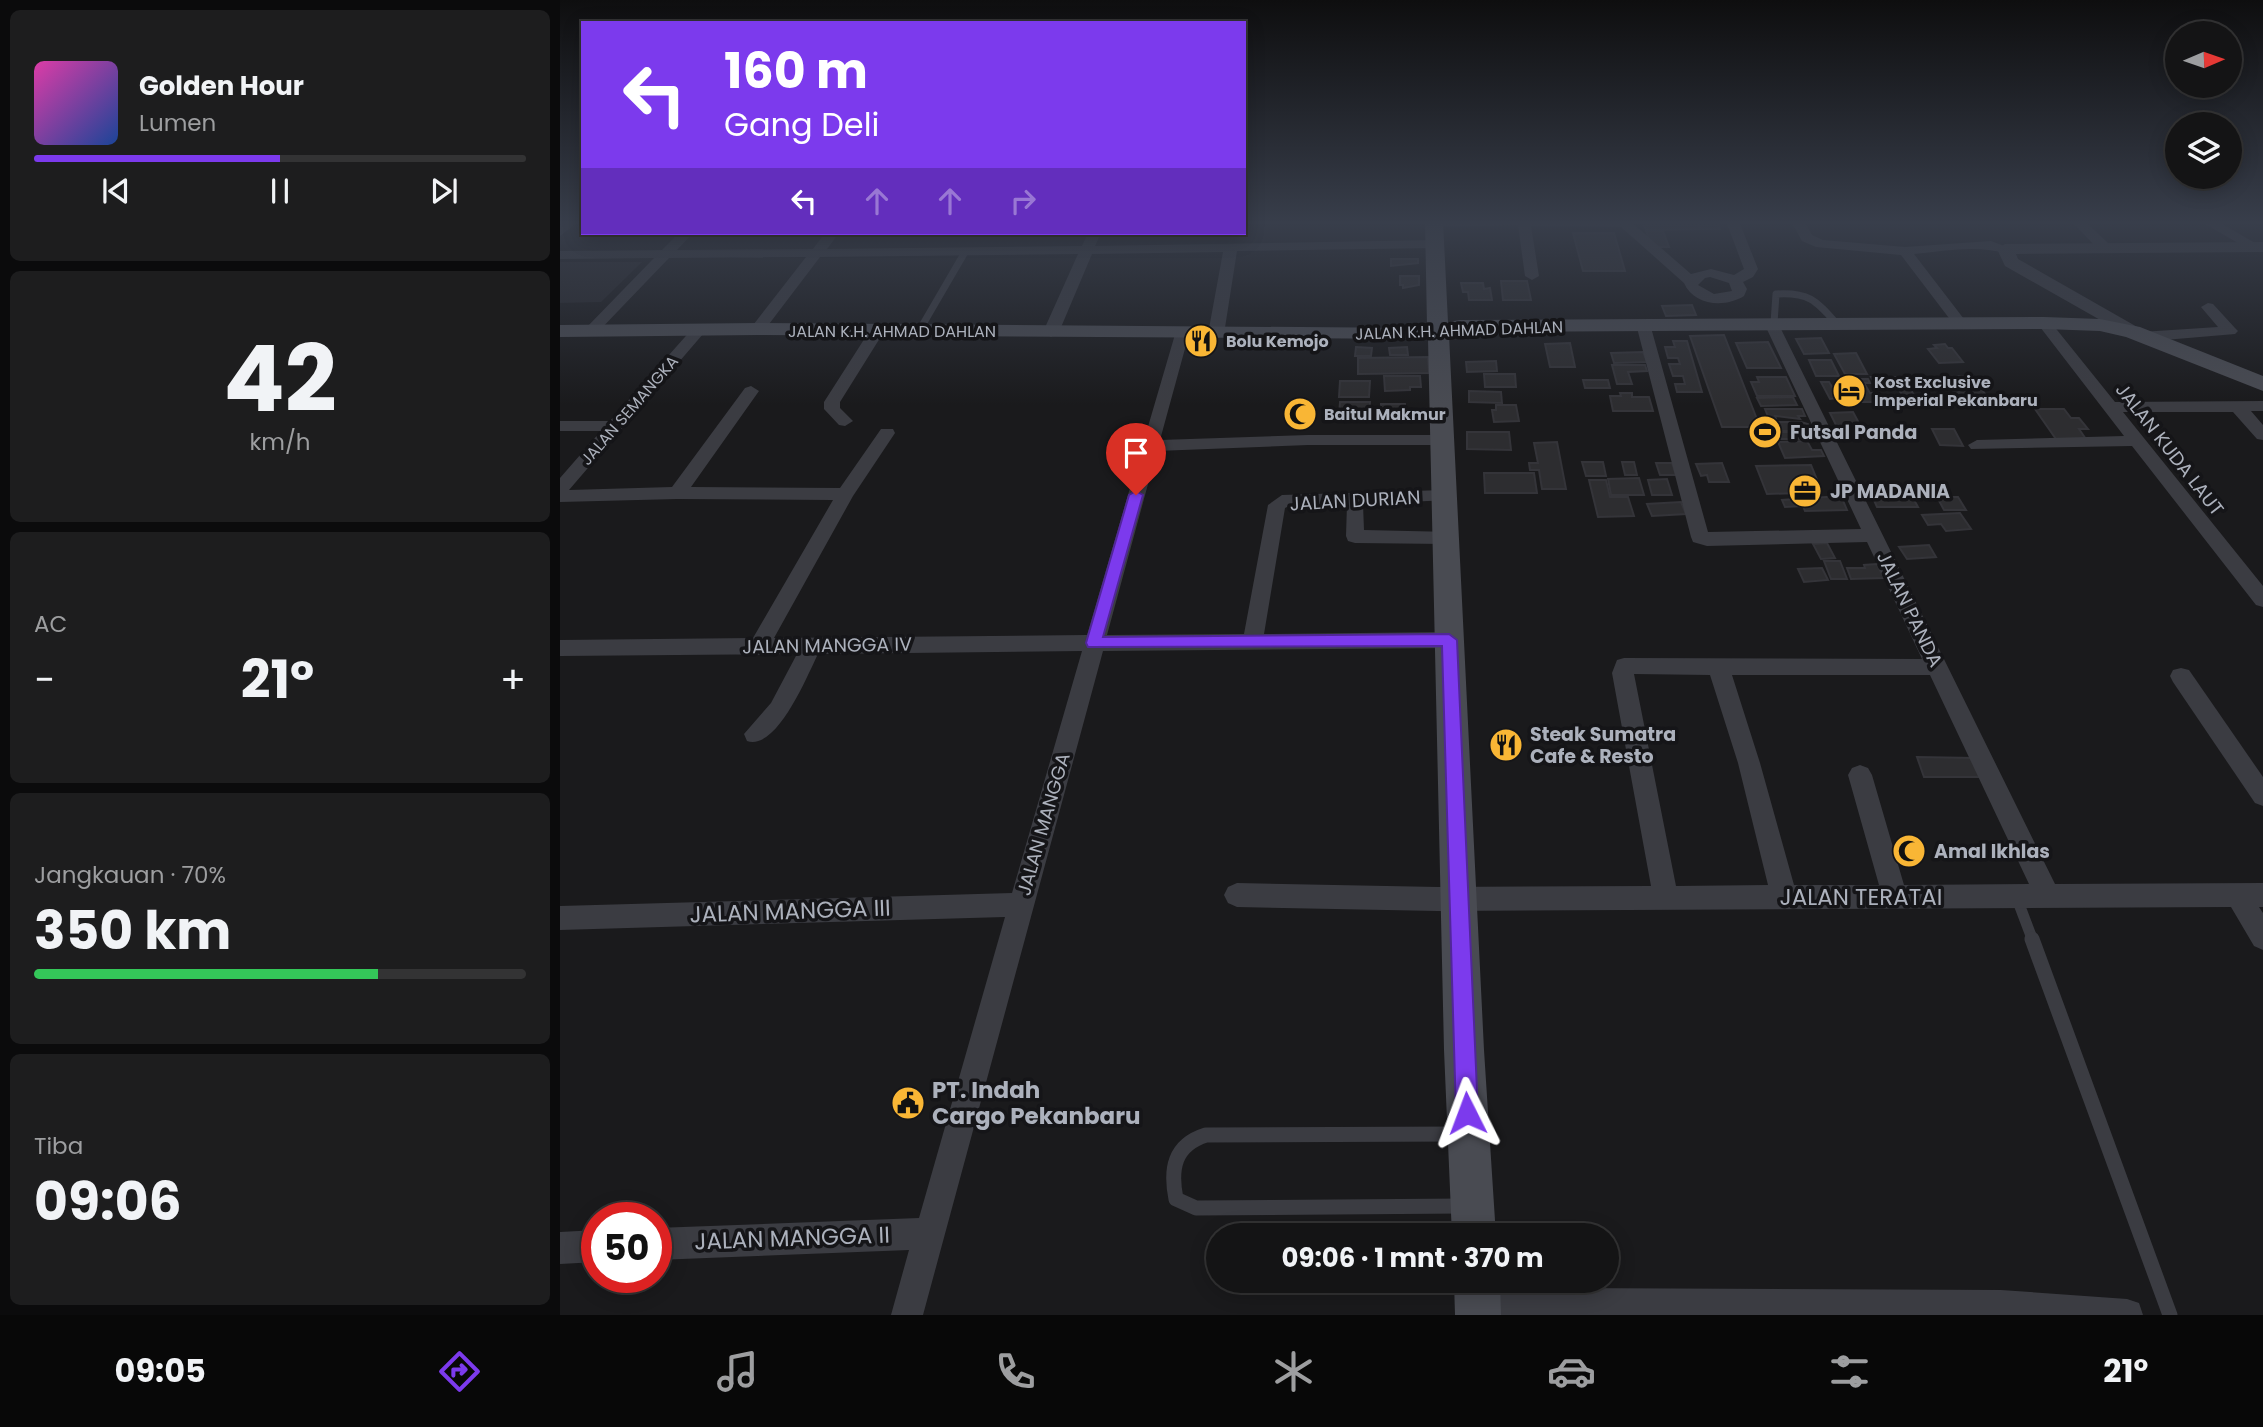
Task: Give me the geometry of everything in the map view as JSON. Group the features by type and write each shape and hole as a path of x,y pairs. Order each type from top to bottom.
{"main road":[{"name":"JALAN DURIAN","path":"1436,282 1473,1221"},
{"name":"JALAN K.H. AHMAD DAHLAN","path":"560,331 758,329 1419,334 1460,326 2044,323 2100,325 2137,335 2263,384"}],"street":[{"path":"591,331 638,282"},
{"path":"758,329 794,282"},
{"path":"1051,332 1073,282"},
{"path":"1216,334 1228,282"},
{"path":"1691,282 1692,288 1699,294 1720,299 1739,293 1737,282"},
{"path":"1929,282 1960,323"},
{"path":"2046,282 2137,335 2230,331 2208,307"},
{"path":"1720,299 1731,323"},
{"name":"JALAN PANDA","path":"1773,323 2048,897"},
{"name":"JALAN KUDA LAUT","path":"2044,323 2263,600"},
{"path":"1643,324 1700,537 1874,536"},
{"path":"845,421 832,409 832,402 877,330"},
{"name":"JALAN SEMANGKA","path":"560,489 698,331"},
{"name":"JALAN MANGGA","path":"907,1315 1181,334"},
{"path":"677,493 751,391"},
{"path":"2110,407 2263,406"},
{"path":"2238,407 2263,435"},
{"path":"560,426 615,426"},
{"path":"760,645 845,494 887,433"},
{"path":"1150,446 1308,440 1442,440"},
{"path":"1977,445 2136,441"},
{"path":"560,496 677,493 845,494"},
{"name":"JALAN DURIAN","path":"1253,641 1277,505 1288,499 1444,496"},
{"path":"1355,505 1355,536 1446,537"},
{"name":"JALAN MANGGA IV","path":"560,648 1449,640"},
{"path":"755,734 779,709 812,645"},
{"path":"1718,665 1749,763 1784,897"},
{"path":"1666,898 1624,666 1938,667"},
{"path":"2181,676 2263,796"},
{"path":"1860,775 1895,897"},
{"name":"JALAN TERATAI","path":"1237,895 1459,899 2250,895"},
{"path":"2250,895 2263,937"},
{"name":"JALAN MANGGA III","path":"560,918 1020,905"},
{"name":"JALAN MANGGA II","path":"672,1243 929,1233"},
{"path":"560,1248 581,1247"},
{"path":"1478,1298 1577,1304 2002,1310 2127,1315"}],"lane":[{"path":"919,331 947,282"},
{"path":"1773,323 1776,294 1804,293 1812,297 1836,323"},
{"path":"2016,897 2170,1315"},
{"path":"1468,1134 1206,1135 1190,1138 1177,1155 1171,1180 1176,1199 1196,1208 1473,1221"}],"shaded area":[{"path":"560,282 621,282 601,302 560,303"}],"building":[{"path":"1400,282 1419,282 1419,285 1403,288 1403,285"},
{"path":"1501,282 1527,282 1531,300 1503,300"},
{"path":"1461,283 1483,283 1484,289 1490,288 1492,300 1469,300 1468,292 1463,292"},
{"path":"1692,305 1696,315 1666,316 1662,306"},
{"path":"1724,335 1760,427 1722,427 1690,336"},
{"path":"1821,338 1829,353 1804,354 1796,339"},
{"path":"1673,341 1687,341 1702,392 1677,392 1675,384 1685,384 1683,376 1673,376 1669,364 1680,364 1678,358 1668,358 1665,347 1675,347"},
{"path":"1768,342 1781,368 1747,368 1736,343"},
{"path":"1570,343 1575,367 1550,367 1545,344"},
{"path":"1945,344 1952,348 1963,362 1939,363 1928,349 1937,348 1934,345"},
{"path":"1356,347 1372,348 1371,356 1355,356"},
{"path":"1407,347 1408,355 1390,355 1389,348"},
{"path":"1643,352 1647,362 1614,363 1611,353"},
{"path":"1856,353 1867,374 1845,374 1834,354"},
{"path":"1428,357 1429,373 1358,374 1358,358"},
{"path":"1809,360 1831,360 1839,376 1816,376"},
{"path":"1496,361 1497,371 1467,372 1466,362"},
{"path":"1612,365 1645,365 1647,371 1628,372 1632,384 1617,384"},
{"path":"1484,374 1515,374 1516,387 1485,387"},
{"path":"1384,376 1420,376 1421,387 1385,391"},
{"path":"1973,376 1987,397 1957,397 1944,377"},
{"path":"1757,377 1786,377 1795,396 1757,396 1751,382 1759,382"},
{"path":"1871,377 1903,377 1917,400 1882,401 1879,395 1902,395 1896,384 1875,384"},
{"path":"1847,379 1868,379 1870,383 1864,383 1870,393 1875,393 1879,402 1858,402"},
{"path":"1583,380 1608,380 1610,388 1585,388"},
{"path":"1340,381 1370,381 1369,397 1339,397"},
{"path":"1821,382 1829,382 1839,398 1830,399"},
{"path":"1469,391 1501,392 1502,403 1469,402"},
{"path":"1620,393 1632,393 1632,397 1649,397 1653,411 1613,411 1610,396 1621,396"},
{"path":"1793,397 1797,405 1761,406 1757,398"},
{"path":"1340,402 1370,402 1369,415 1361,415 1361,420 1350,421 1350,416 1339,416"},
{"path":"1381,404 1405,404 1406,414 1381,415"},
{"path":"1496,405 1516,405 1519,421 1494,422 1492,410 1496,410"},
{"path":"1765,409 1802,409 1805,416 1798,416 1800,419 1775,416 1776,419 1769,419"},
{"path":"2035,409 2064,409 2071,418 2079,418 2088,429 2079,429 2088,442 2058,442"},
{"path":"1853,412 1860,425 1836,425 1830,413"},
{"path":"1801,422 1808,424 1811,431 1774,431 1770,423"},
{"path":"1932,429 1954,429 1963,446 1940,445"},
{"path":"1467,432 1509,432 1511,450 1467,449"},
{"path":"1778,432 1799,432 1802,439 1781,439"},
{"path":"1807,441 1812,450 1821,450 1824,456 1785,458 1778,442"},
{"path":"1557,442 1566,489 1542,489 1539,470 1530,470 1529,463 1538,463 1534,443"},
{"path":"1582,462 1603,462 1606,476 1586,476"},
{"path":"1622,462 1634,462 1637,475 1625,475"},
{"path":"1656,463 1672,463 1676,475 1660,475"},
{"path":"1722,463 1729,482 1709,482 1707,475 1701,476 1696,464"},
{"path":"1811,465 1820,487 1795,488 1797,493 1767,494 1756,466"},
{"path":"1484,473 1534,473 1537,493 1485,493"},
{"path":"1639,478 1644,495 1611,495 1608,479"},
{"path":"1667,479 1672,495 1652,495 1648,480"},
{"path":"1589,480 1606,480 1610,497 1628,497 1634,516 1598,517"},
{"path":"1841,496 1847,510 1805,511 1803,506 1785,507 1782,500"},
{"path":"1937,497 1958,497 1966,510 1944,510"},
{"path":"1873,498 1913,498 1918,507 1877,507"},
{"path":"1681,502 1686,514 1652,516 1647,504"},
{"path":"1960,513 1971,529 1946,531 1941,524 1928,525 1922,515"},
{"path":"1827,543 1835,558 1821,559 1813,544"},
{"path":"1929,545 1936,557 1907,559 1899,547"},
{"path":"1824,561 1840,561 1847,579 1831,579"},
{"path":"1877,564 1884,578 1851,579 1847,568 1865,568 1864,565"},
{"path":"1822,568 1828,580 1804,582 1798,569"},
{"path":"1917,757 1974,758 1983,777 1924,777"}],"place":[{"name":"Bolu Kemojo","path":"1201,341"},
{"name":"Kost Exclusive Imperial Pekanbaru","path":"1849,391"},
{"name":"Baitul Makmur","path":"1300,414"},
{"name":"Futsal Panda","path":"1765,432"},
{"name":"JP MADANIA","path":"1805,491"},
{"name":"Steak Sumatra Cafe & Resto","path":"1506,745"},
{"name":"Amal Ikhlas","path":"1909,851"},
{"name":"PT. Indah Cargo Pekanbaru","path":"908,1103"}],"route":[{"path":"1136,495 1094,643 1449,640 1467,1113"}]}
